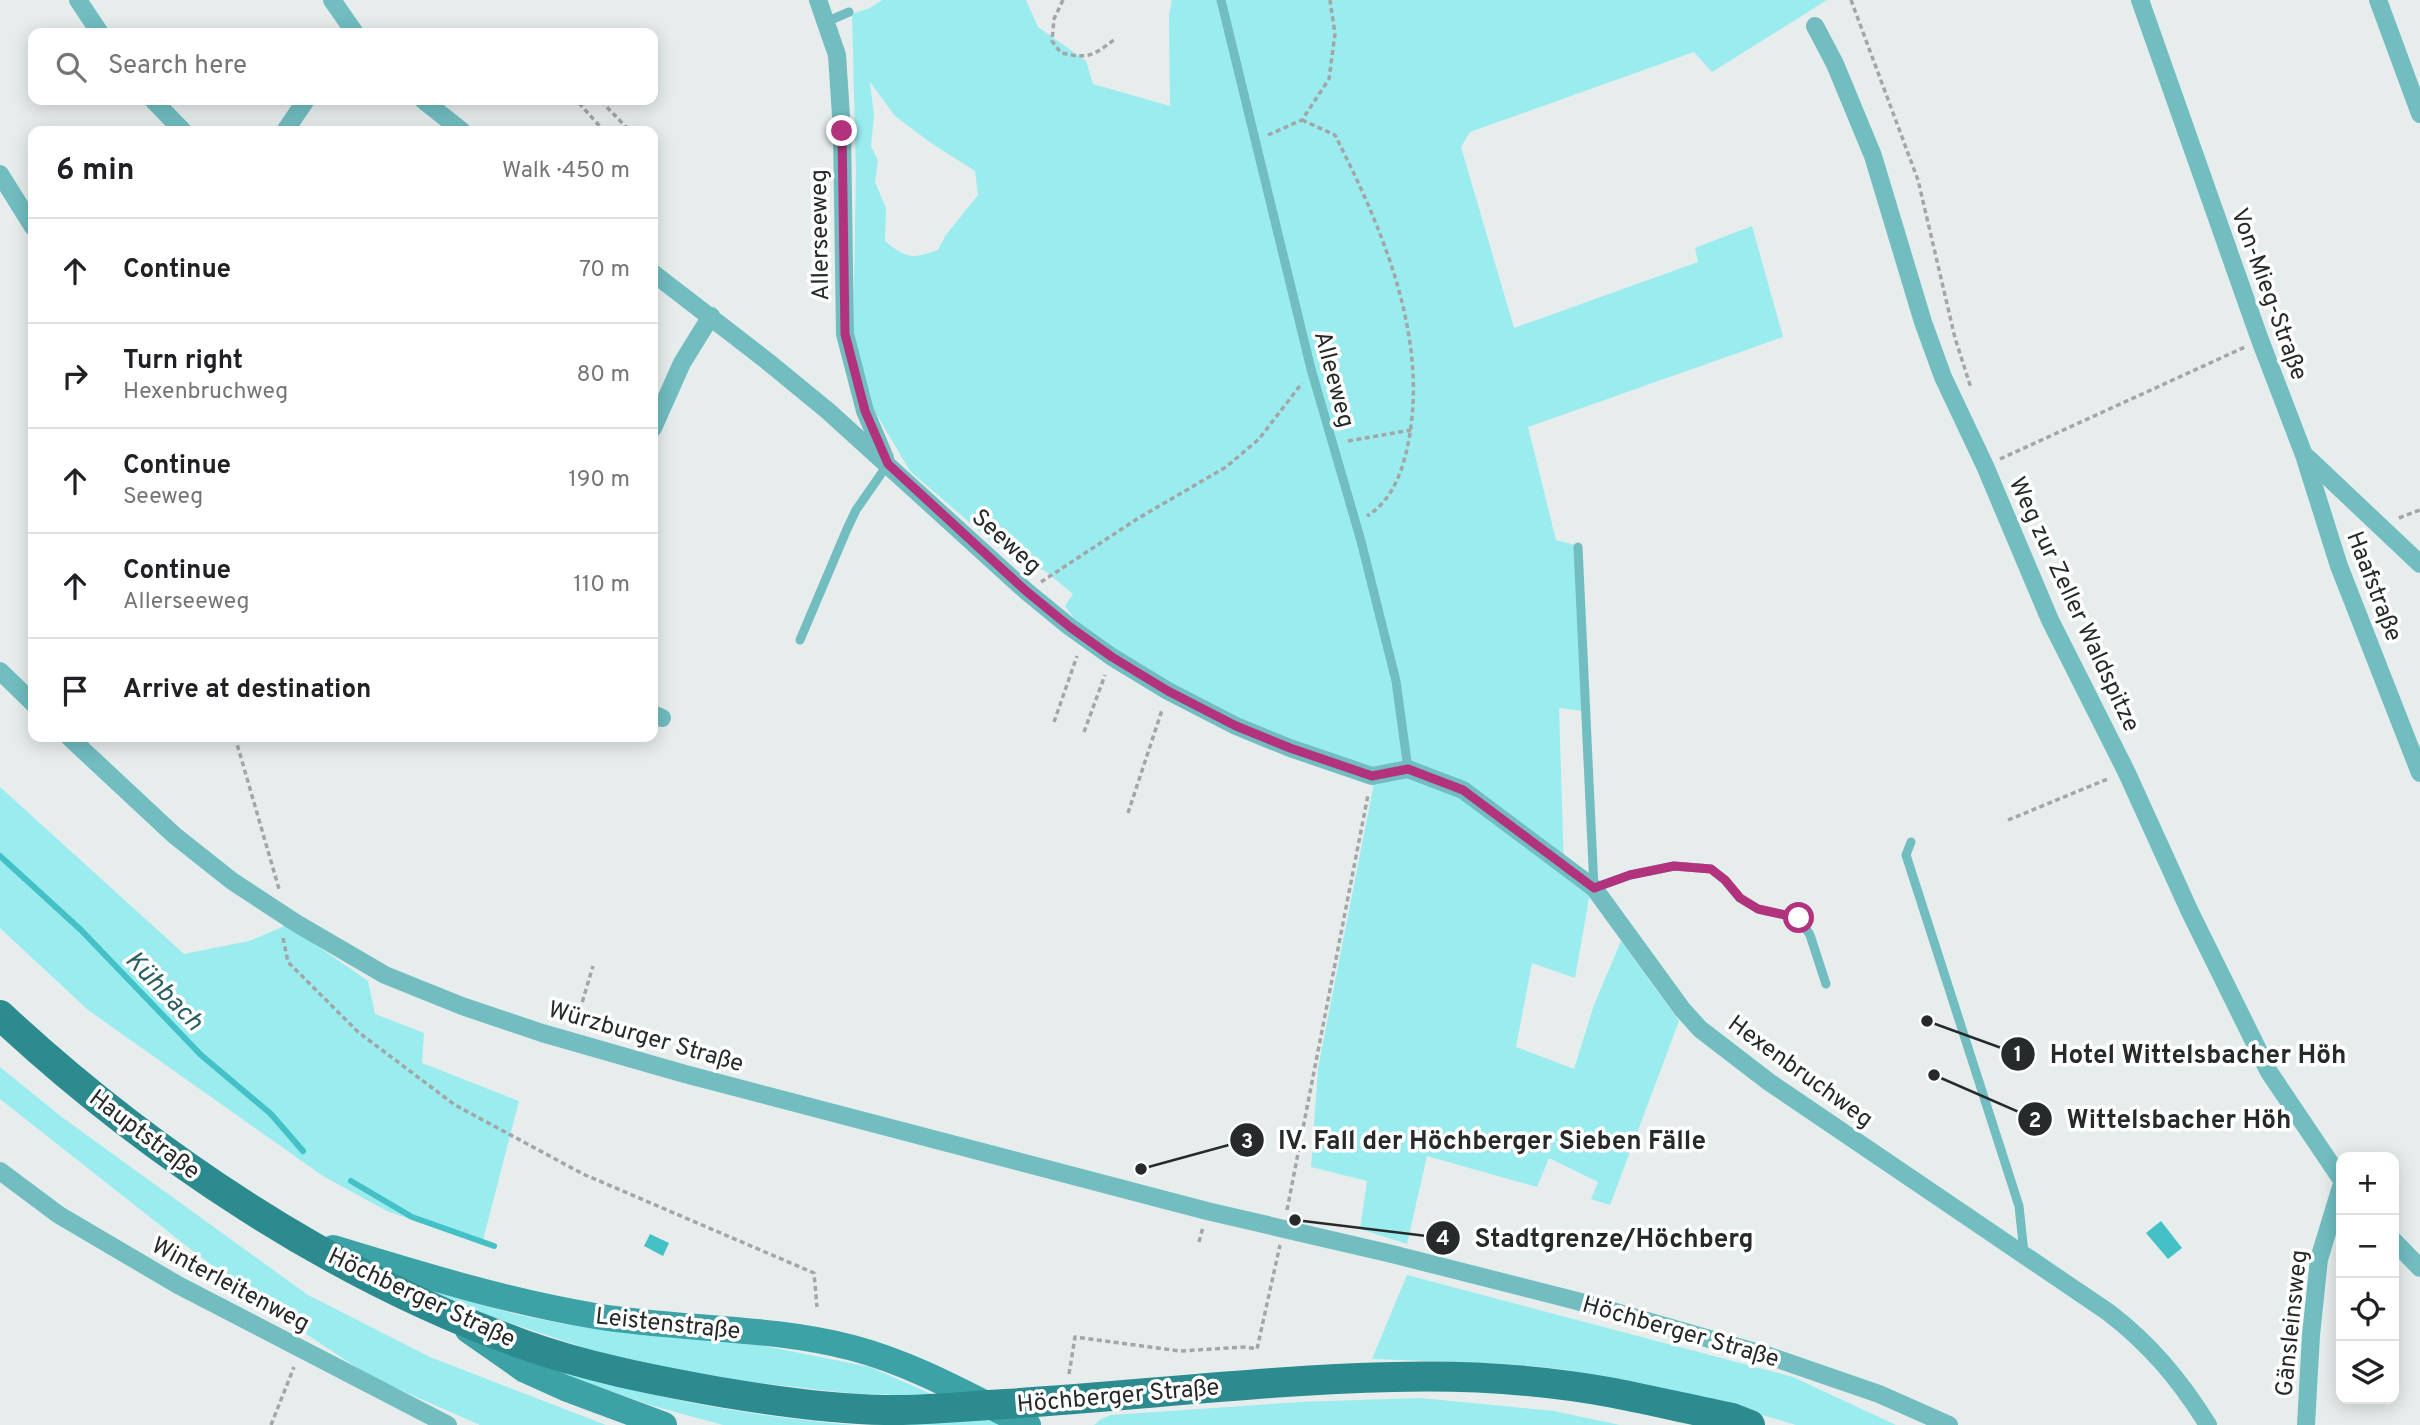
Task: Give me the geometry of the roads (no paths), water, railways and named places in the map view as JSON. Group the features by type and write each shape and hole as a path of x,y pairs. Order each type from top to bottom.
{"main road":[{"name":"Hauptstraße","path":"0,1015 94,1097 164,1151 230,1196 301,1238"},
{"name":"Höchberger Straße","path":"301,1238 440,1311 523,1344 655,1381 755,1398 889,1411 1117,1397 1282,1382 1398,1377 1497,1379 1610,1392 1732,1418 1750,1425"},
{"name":"Leistenstraße","path":"301,1238 514,1301 596,1316 784,1335 853,1348 902,1364 1028,1425"},
{"path":"440,1311 525,1370 664,1425"}],"street":[{"path":"78,0 97,28"},
{"path":"332,0 352,28"},
{"name":"Allerseeweg","path":"818,0 837,55 842,131 845,334 865,411 888,464"},
{"name":"Von-Mieg-Straße","path":"2140,0 2260,340 2304,455 2420,564"},
{"path":"2378,0 2420,114"},
{"name":"Weg zur Zeller Waldspitze","path":"1815,26 1835,64 1873,156 1914,296 1944,377 2050,620 2126,771 2190,912 2269,1072 2336,1172"},
{"path":"158,105 178,126"},
{"path":"288,126 303,105"},
{"path":"429,105 456,126"},
{"path":"0,174 28,220"},
{"name":"Seeweg","path":"658,277 828,411 1026,591 1112,657 1168,691 1268,740 1372,776 1408,769"},
{"path":"658,417 682,363 711,316"},
{"name":"Haafstraße","path":"2304,455 2339,566 2420,772"},
{"path":"0,671 28,698"},
{"name":"Würzburger Straße","path":"74,742 174,835 232,881 385,975 462,1006 685,1074 1207,1212 1283,1229"},
{"name":"Hexenbruchweg","path":"1408,769 1463,790 1594,888 1682,1009 1700,1029 1769,1082 2134,1332 2164,1362 2208,1425"},
{"name":"Winterleitenweg","path":"0,1171 59,1215 178,1285 449,1425"},
{"name":"Gänsleinsweg","path":"2306,1425 2319,1259 2336,1203"},
{"name":"Höchberger Straße","path":"1283,1229 1577,1301 1769,1356 1879,1394 1949,1425"},
{"path":"2399,1246 2420,1268"}],"lane":[{"name":"Alleeweg","path":"1221,0 1311,369 1355,522 1395,681 1408,769"},
{"path":"826,22 849,12"},
{"path":"800,640 856,510 888,464"},
{"path":"1578,547 1594,888 1630,875 1674,866 1711,869 1725,880 1740,898 1758,909 1799,918 1810,934 1826,984"},
{"path":"1911,842 1906,855 2019,1206 2025,1255"}],"waterway":[{"name":"Kühbach","path":"0,856 81,930 201,1055 271,1114 303,1151"},
{"name":"Kühbach","path":"351,1181 412,1217 494,1246"}],"place":[{"name":"Hotel Wittelsbacher Höh","path":"1927,1021"},
{"name":"Wittelsbacher Höh","path":"1934,1075"},
{"name":"IV. Fall der Höchberger Sieben Fälle","path":"1141,1169"},
{"name":"Stadtgrenze/Höchberg","path":"1295,1220"}]}
